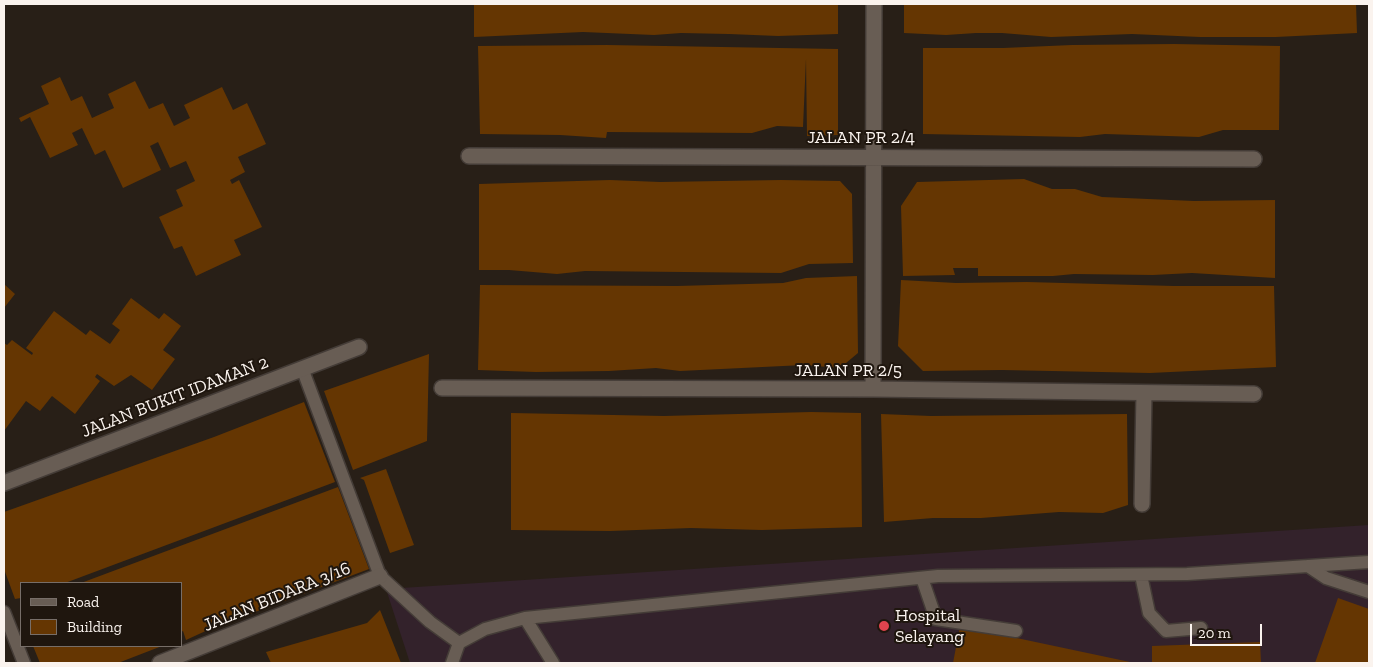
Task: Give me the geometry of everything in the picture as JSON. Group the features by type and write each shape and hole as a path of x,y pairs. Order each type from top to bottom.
{"street":[{"path":"873,389 874,4"},
{"name":"JALAN PR 2/4","path":"469,156 1254,159"},
{"name":"JALAN BUKIT IDAMAN 2","path":"4,483 359,346"},
{"name":"JALAN PR 2/5","path":"442,388 873,389 1254,394"},
{"path":"1142,504 1144,392"},
{"name":"JALAN BIDARA 3/16","path":"160,663 380,576"}],"lane":[{"path":"302,368 380,576 430,622 459,643"},
{"path":"452,663 459,643 484,629 525,618 938,576 1187,574 1369,562"},
{"path":"1308,566 1326,578 1369,592"},
{"path":"1141,575 1149,613 1166,631 1201,628"},
{"path":"922,578 936,619 1016,631"},
{"path":"4,612 24,663"},
{"path":"525,618 553,663"}],"shaded area":[{"name":"Hospital Selayang","path":"1369,525 1369,663 410,663 386,589"}],"building":[{"path":"474,4 838,4 838,34 778,36 681,33 654,35 583,32 474,37"},
{"path":"904,4 1356,4 1357,33 1276,37 1200,37 1132,34 1051,37 1002,33 946,35 904,33"},
{"path":"1174,44 1280,46 1279,130 1223,130 1199,137 1105,134 1080,137 923,134 923,48"},
{"path":"607,45 838,49 838,135 807,136 806,59 803,127 777,126 752,133 607,132 606,138 560,135 480,134 478,46"},
{"path":"60,77 71,101 82,96 92,118 114,108 108,94 135,81 149,109 163,103 174,126 190,118 184,105 222,87 233,110 247,103 266,144 238,157 245,172 230,180 232,184 239,180 262,227 234,240 241,255 196,276 182,246 174,249 159,217 183,206 176,190 195,181 186,161 170,168 158,142 150,146 161,170 123,188 105,150 95,155 82,128 72,133 78,145 50,158 30,117 21,122 19,118 49,104 41,86"},
{"path":"1024,179 1052,189 1075,189 1102,197 1194,201 1275,200 1275,278 1192,273 978,276 978,268 953,268 955,275 903,276 901,206 917,182"},
{"path":"610,180 660,182 840,181 852,194 853,263 809,264 781,273 585,271 557,274 509,270 479,270 479,184"},
{"path":"857,276 858,353 840,368 804,365 680,371 656,368 536,372 478,370 480,285 677,286 783,283 806,278"},
{"path":"901,280 956,283 1027,282 1174,286 1274,286 1276,367 1150,373 1002,370 923,371 898,346"},
{"path":"4,284 15,294 4,308"},
{"path":"131,298 159,319 164,313 181,326 163,350 175,359 152,390 131,375 114,386 97,374 95,377 100,381 75,414 52,396 40,411 26,401 4,431 4,343 7,345 12,340 32,355 33,353 26,348 54,311 86,335 90,330 110,344 120,330 112,324"},
{"path":"429,354 427,441 353,470 324,391"},
{"path":"304,402 335,482 68,582 20,582 20,598 15,599 4,569 4,512 214,437"},
{"path":"811,412 861,413 862,527 762,530 691,528 610,531 511,530 511,413 664,416"},
{"path":"881,414 931,416 1127,414 1128,505 1103,513 1059,512 981,518 933,518 884,522"},
{"path":"386,469 414,545 390,553 364,480 360,478"},
{"path":"338,487 369,569 210,629 186,640 182,632 182,582 84,582"},
{"path":"1338,598 1369,609 1369,663 1315,663"},
{"path":"380,610 401,663 271,663 266,652 367,623"},
{"path":"960,626 1130,662 1130,663 953,663"},
{"path":"1260,642 1261,663 1152,663 1152,646"},
{"path":"33,647 159,647 118,663 40,663"}],"place":[{"name":"Hospital Selayang","path":"884,626"}]}
